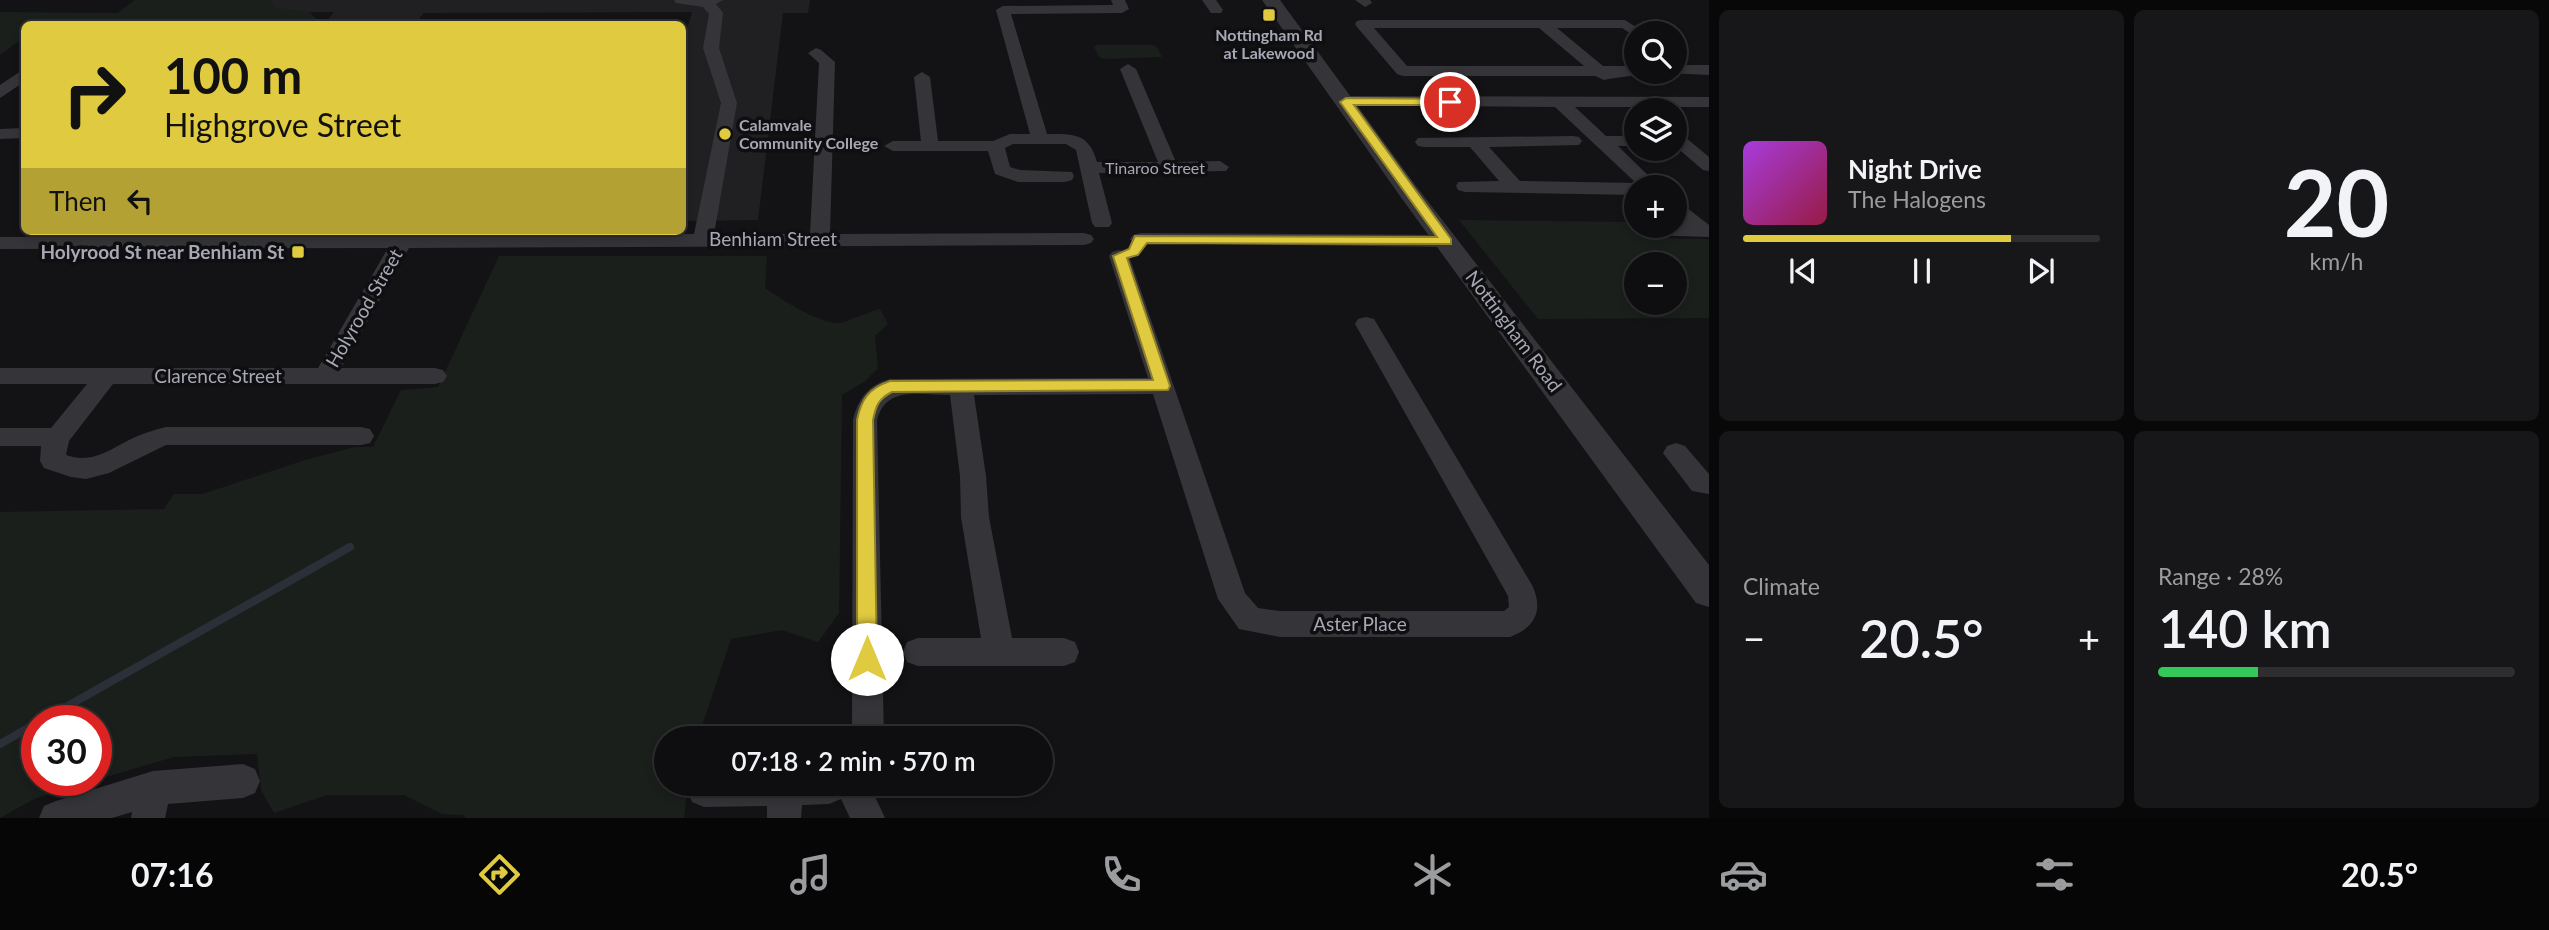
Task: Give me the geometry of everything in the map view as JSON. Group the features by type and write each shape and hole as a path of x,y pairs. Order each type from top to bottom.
{"street":[{"path":"681,0 694,4 712,2 716,13 711,49 715,64 727,84 729,103 703,239"},
{"path":"1040,139 1003,10 1122,9 1118,0"},
{"name":"Nottingham Road","path":"1271,0 1447,242 1709,592"},
{"path":"1624,24 1362,24 1408,76 1624,71"},
{"path":"1543,24 1631,98"},
{"path":"816,53 827,62 820,239"},
{"path":"1687,68 1709,70"},
{"path":"1128,69 1170,168"},
{"path":"0,93 21,76"},
{"path":"922,76 930,146"},
{"path":"1346,102 1624,102"},
{"path":"1559,102 1638,175"},
{"path":"1687,102 1709,102"},
{"path":"0,134 21,134"},
{"path":"893,146 996,146 1010,139 1070,139 1084,148 1102,222"},
{"path":"1474,141 1514,186"},
{"path":"1424,142 1573,141"},
{"path":"1602,141 1624,141"},
{"path":"1687,141 1709,141"},
{"path":"996,146 1002,170 1008,173 1018,176 1065,176"},
{"path":"1687,149 1709,166"},
{"name":"Tinaroo Street","path":"1089,168 1220,167"},
{"path":"1465,186 1624,189"},
{"path":"1687,217 1705,231"},
{"path":"1129,247 1136,233 1121,225 1102,222 1089,226 1083,234 1084,239 1097,251 1129,247 1447,242"},
{"path":"2,243 21,226"},
{"path":"1687,231 1705,231"},
{"name":"Benhiam Street","path":"2,243 304,236 403,240 544,235 703,239 1084,239"},
{"name":"Holyrood Street","path":"326,376 403,240"},
{"name":"Aster Place","path":"1129,247 1162,386 1233,599 1250,620 1280,624 1510,624 1524,612 1522,594 1366,324"},
{"name":"Clarence Street","path":"0,376 435,376"},
{"path":"107,376 58,437 53,449 53,461 63,466 86,468 111,464 151,439 166,436 361,436"},
{"path":"961,386 973,476 975,517 999,652"},
{"path":"868,726 865,420 868,405 876,393 890,387 1162,386"},
{"path":"0,438 58,437"},
{"path":"1676,453 1701,484 1709,484"},
{"path":"918,652 1064,652"},
{"path":"56,818 150,803 243,781"},
{"path":"741,796 785,803 804,796"},
{"path":"857,796 868,818"}],"shaded area":[{"name":"Calamvale Community College","path":"135,0 810,0 808,13 783,13 758,220 686,221 686,33 692,12 424,13 417,21 326,21 334,12 118,13"},
{"path":"135,0 266,0 271,1 276,8 309,12 317,19 21,21 21,39 0,55 0,12 118,13"},
{"path":"1153,45 1162,57 1103,59 1094,47"},
{"path":"1459,220 1624,222 1624,238 1709,239 1709,318 1538,319"},
{"path":"499,256 767,256 765,288 821,320 839,323 880,309 888,324 875,336 878,368 864,382 842,395 839,613 818,642 782,630 731,639 702,726 654,726 654,796 687,796 684,818 466,818 463,815 442,814 404,795 327,795 274,813 261,790 257,754 174,757 112,776 112,705 21,705 21,796 44,796 0,818 0,512 164,509 174,494 203,494 305,460 355,447 373,447 401,390 438,387"}],"waterway":[{"path":"69,705 350,547"},
{"path":"0,744 21,732"}],"place":[{"name":"Nottingham Rd at Lakewood","path":"1269,15"},
{"name":"Calamvale Community College","path":"725,134"},
{"name":"Holyrood St near Benhiam St","path":"298,252"}],"route":[{"path":"867,659 865,420 868,405 876,393 890,387 1162,386 1119,256 1138,248 1140,239 1447,242 1382,156 1346,102 1450,102"}]}
